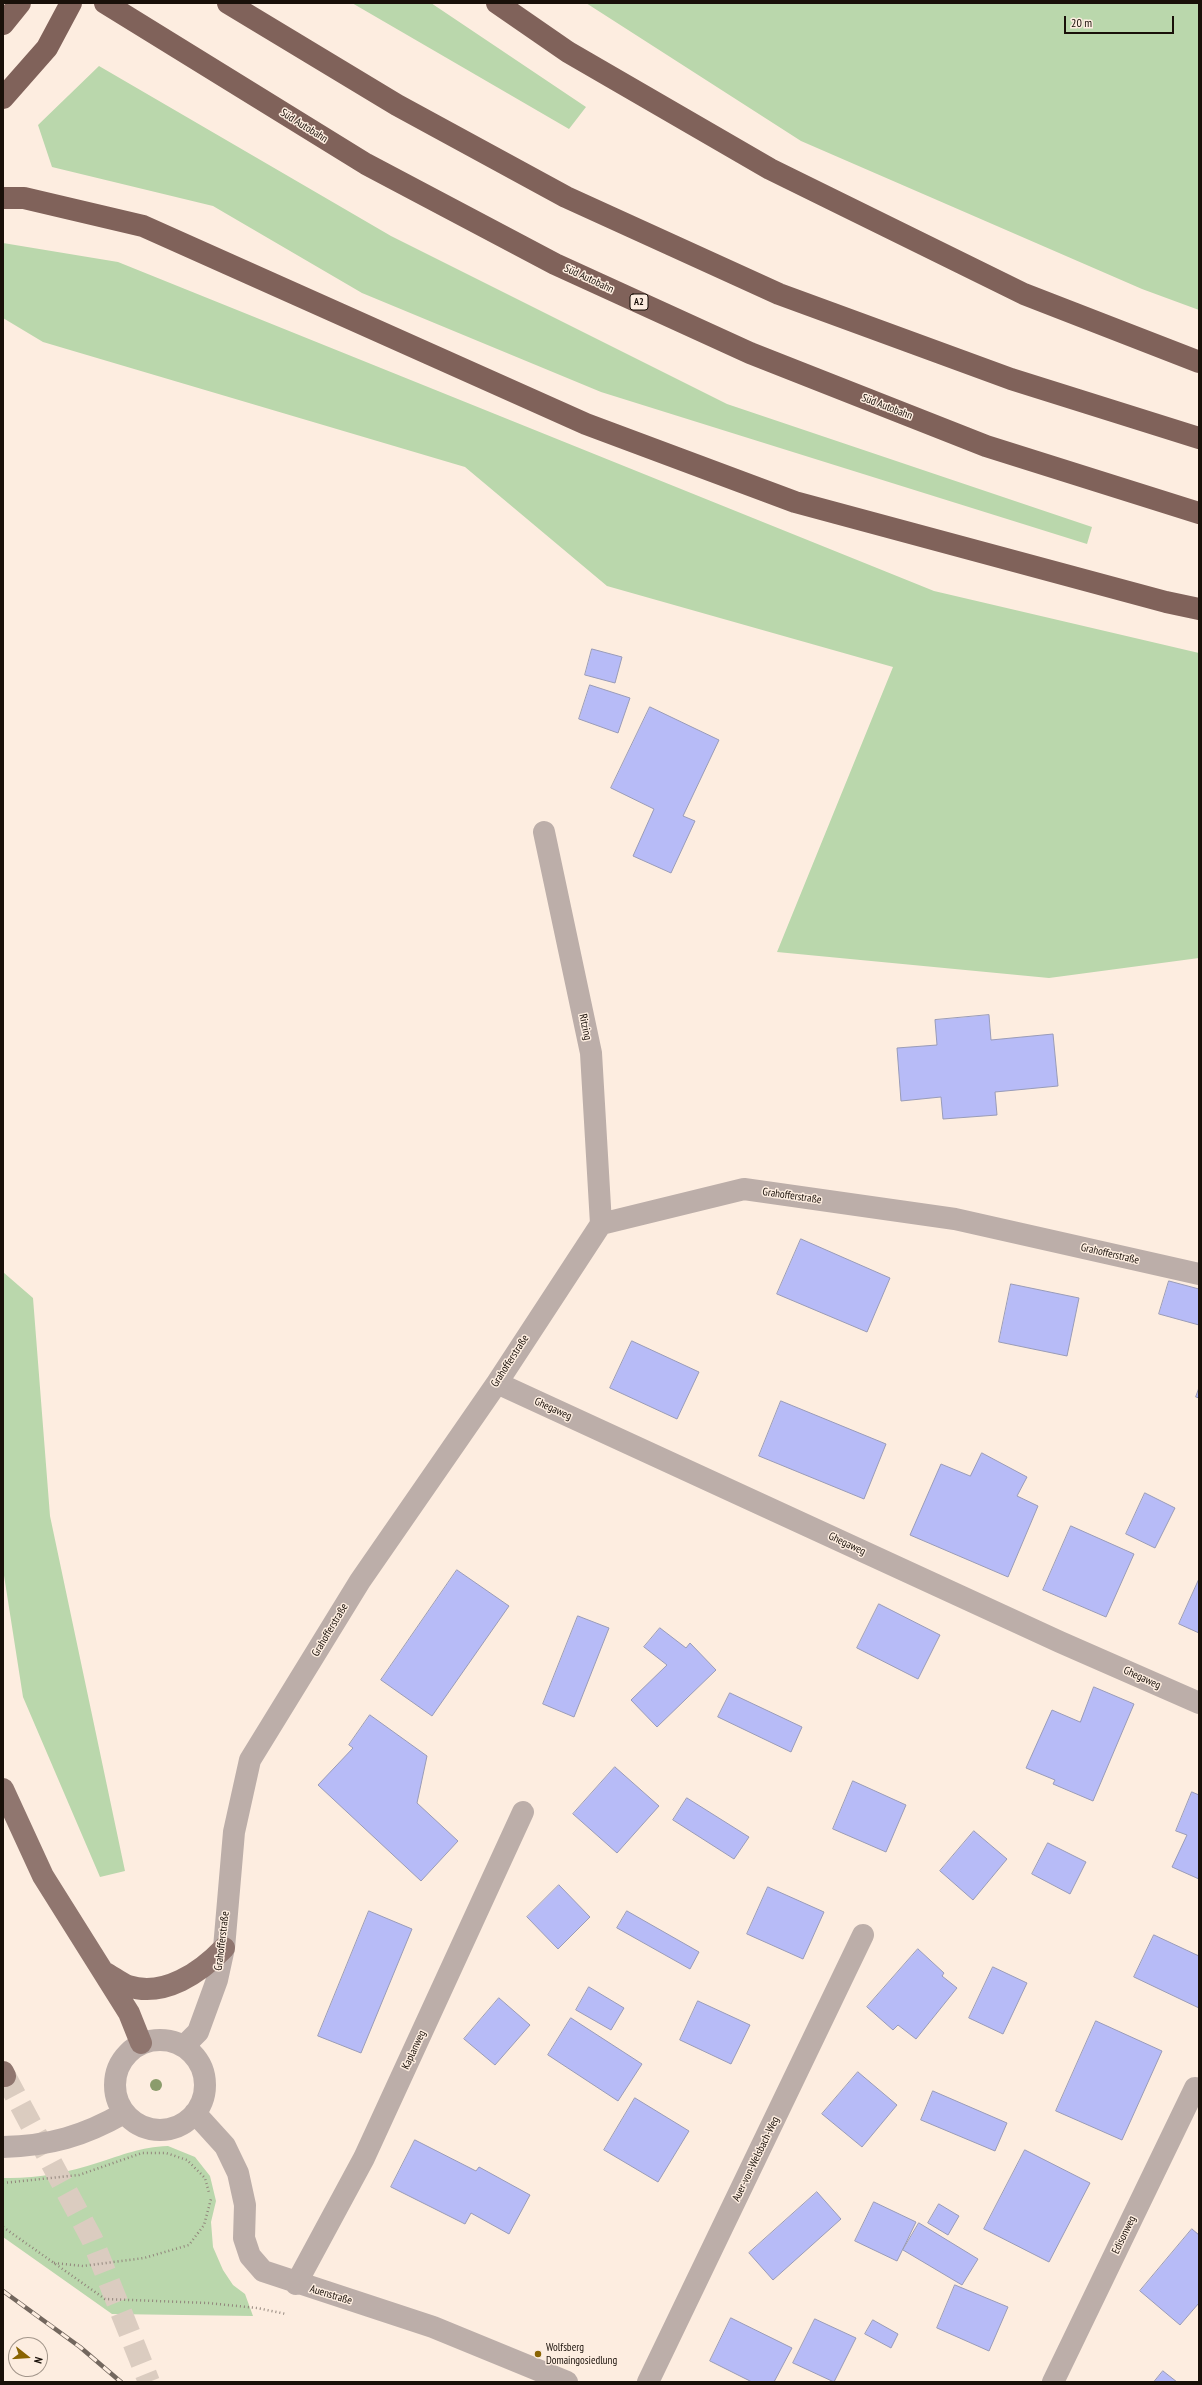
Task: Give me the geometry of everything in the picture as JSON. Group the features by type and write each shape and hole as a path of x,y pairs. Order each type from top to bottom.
{"highway":[{"path":"3,24 20,3"},
{"path":"3,98 47,48 71,3"},
{"path":"228,3 397,105 566,197 779,294 1011,379 1199,438"},
{"path":"497,3 568,52 770,170 1024,294 1199,362"},
{"name":"Süd Autobahn","path":"111,7 366,164 562,267 750,353 986,446 1199,513"},
{"path":"3,198 24,198 142,226 586,424 795,502 1166,602 1199,609"}],"main road":[{"path":"3,1789 43,1876 129,2013 141,2043"},
{"path":"101,1970 128,1986 151,1990 182,1979 206,1967 224,1948"}],"street":[{"name":"Ritzing","path":"544,832 591,1053 601,1224"},
{"name":"Grahofferstraße","path":"184,2046 198,2032 208,2009 224,1948 234,1832 250,1760 360,1581 496,1383 601,1224 744,1189 955,1219 1199,1274"},
{"name":"Ghegaweg","path":"496,1383 1060,1642 1199,1703"},
{"name":"Kaplanweg","path":"296,2284 364,2158 523,1812"},
{"name":"Auer-von-Welsbach-Weg","path":"648,2382 863,1935"},
{"path":"162,2039 184,2046 193,2053 203,2072 204,2092 201,2103 195,2113 175,2127 155,2130 133,2122 124,2113 117,2100 115,2090 117,2070 130,2050 141,2043 162,2039"},
{"name":"Edisonweg","path":"1053,2382 1195,2088"},
{"path":"3,2147 30,2147 67,2140 105,2124 124,2113"},
{"name":"Auenstraße","path":"195,2113 225,2146 238,2173 245,2205 244,2238 250,2256 263,2271 296,2284 433,2327 567,2382"}],"path":[{"path":"3,2183 79,2175 142,2153 166,2153 187,2160 205,2178 211,2200 204,2225 189,2245 144,2258 83,2266 54,2263"},
{"path":"3,2227 105,2299 208,2303 257,2308 287,2315"}],"green space":[{"path":"352,3 431,3 586,107 569,129"},
{"path":"586,3 1199,3 1199,310 1142,289 801,141"},
{"path":"99,66 391,236 727,404 1092,527 1087,544 601,392 362,293 213,206 52,167 38,125"},
{"path":"3,243 118,262 934,591 1199,653 1199,958 1049,978 777,952 893,667 607,586 465,467 43,342 3,318"},
{"path":"3,1272 33,1298 50,1516 125,1871 100,1877 23,1697 3,1569"},
{"path":"168,2146 195,2157 210,2176 216,2201 211,2222 213,2247 223,2270 233,2285 245,2294 253,2316 112,2314 3,2237 3,2178 38,2176 62,2172 86,2167 140,2150"}],"building":[{"path":"592,649 622,657 615,683 585,675"},
{"path":"590,685 630,698 618,733 579,719"},
{"path":"650,707 719,740 683,816 695,821 671,873 633,856 654,809 611,788"},
{"path":"989,1015 991,1040 1053,1034 1058,1086 995,1092 997,1115 943,1119 941,1097 901,1101 897,1048 937,1045 935,1020"},
{"path":"801,1239 890,1278 867,1332 777,1294"},
{"path":"1169,1281 1199,1289 1199,1325 1159,1314"},
{"path":"1011,1284 1079,1298 1067,1356 999,1342"},
{"path":"632,1341 699,1372 677,1419 610,1388"},
{"path":"1199,1388 1199,1398 1196,1397"},
{"path":"781,1401 886,1444 864,1499 759,1456"},
{"path":"982,1453 1027,1477 1017,1496 1038,1506 1008,1577 910,1535 941,1464 970,1476"},
{"path":"1145,1493 1175,1508 1155,1548 1126,1534"},
{"path":"1071,1526 1134,1554 1106,1617 1043,1590"},
{"path":"457,1570 509,1606 432,1716 381,1680"},
{"path":"1199,1579 1199,1633 1179,1624"},
{"path":"879,1604 940,1635 918,1679 857,1648"},
{"path":"578,1616 609,1628 574,1717 543,1704"},
{"path":"660,1628 686,1648 690,1643 716,1670 657,1727 631,1700 667,1665 644,1647"},
{"path":"1094,1687 1134,1704 1093,1801 1053,1784 1055,1780 1026,1768 1052,1710 1080,1722"},
{"path":"730,1693 802,1727 791,1752 718,1717"},
{"path":"370,1715 427,1756 417,1803 458,1841 421,1881 318,1785 353,1748 349,1745"},
{"path":"615,1767 659,1806 617,1853 573,1814"},
{"path":"853,1781 906,1805 886,1852 833,1829"},
{"path":"1192,1792 1199,1795 1199,1879 1172,1867 1187,1835 1176,1831"},
{"path":"687,1798 749,1837 734,1859 673,1820"},
{"path":"974,1831 1007,1859 973,1900 940,1871"},
{"path":"1048,1843 1086,1862 1070,1894 1032,1874"},
{"path":"559,1885 590,1917 558,1949 527,1917"},
{"path":"768,1887 824,1912 803,1959 747,1934"},
{"path":"369,1911 412,1929 361,2053 318,2036"},
{"path":"627,1911 699,1952 690,1969 617,1928"},
{"path":"1154,1935 1199,1956 1199,2008 1134,1977"},
{"path":"918,1949 944,1973 942,1976 957,1988 916,2039 898,2025 893,2030 867,2007"},
{"path":"993,1967 1027,1983 1003,2034 969,2018"},
{"path":"589,1987 624,2008 611,2030 576,2010"},
{"path":"499,1998 530,2025 495,2065 464,2039"},
{"path":"698,2001 750,2025 731,2064 680,2040"},
{"path":"571,2018 642,2064 618,2101 548,2055"},
{"path":"1096,2021 1162,2051 1122,2140 1056,2111"},
{"path":"858,2072 897,2105 862,2147 822,2114"},
{"path":"933,2091 1007,2123 995,2151 921,2120"},
{"path":"635,2098 689,2131 658,2182 604,2150"},
{"path":"415,2140 476,2171 479,2167 530,2195 509,2234 471,2213 465,2224 391,2187"},
{"path":"1025,2150 1090,2183 1049,2262 984,2229"},
{"path":"817,2192 841,2219 773,2280 749,2253"},
{"path":"874,2202 916,2222 897,2261 855,2241"},
{"path":"939,2204 959,2216 948,2235 928,2223"},
{"path":"919,2223 978,2259 962,2285 903,2250"},
{"path":"1192,2229 1199,2235 1199,2303 1180,2325 1140,2291"},
{"path":"955,2285 1008,2307 989,2351 937,2328"},
{"path":"731,2318 792,2348 774,2382 752,2382 710,2361"},
{"path":"815,2319 856,2338 834,2382 793,2363"},
{"path":"873,2320 898,2334 891,2348 865,2334"},
{"path":"1163,2371 1177,2382 1154,2382"}],"tunnel":[{"path":"5,2076 92,2239 149,2382"}],"railway":[{"path":"3,2291 80,2347 121,2382"}],"place":[{"name":"Wolfsberg Domaingosiedlung","path":"538,2354"}]}
